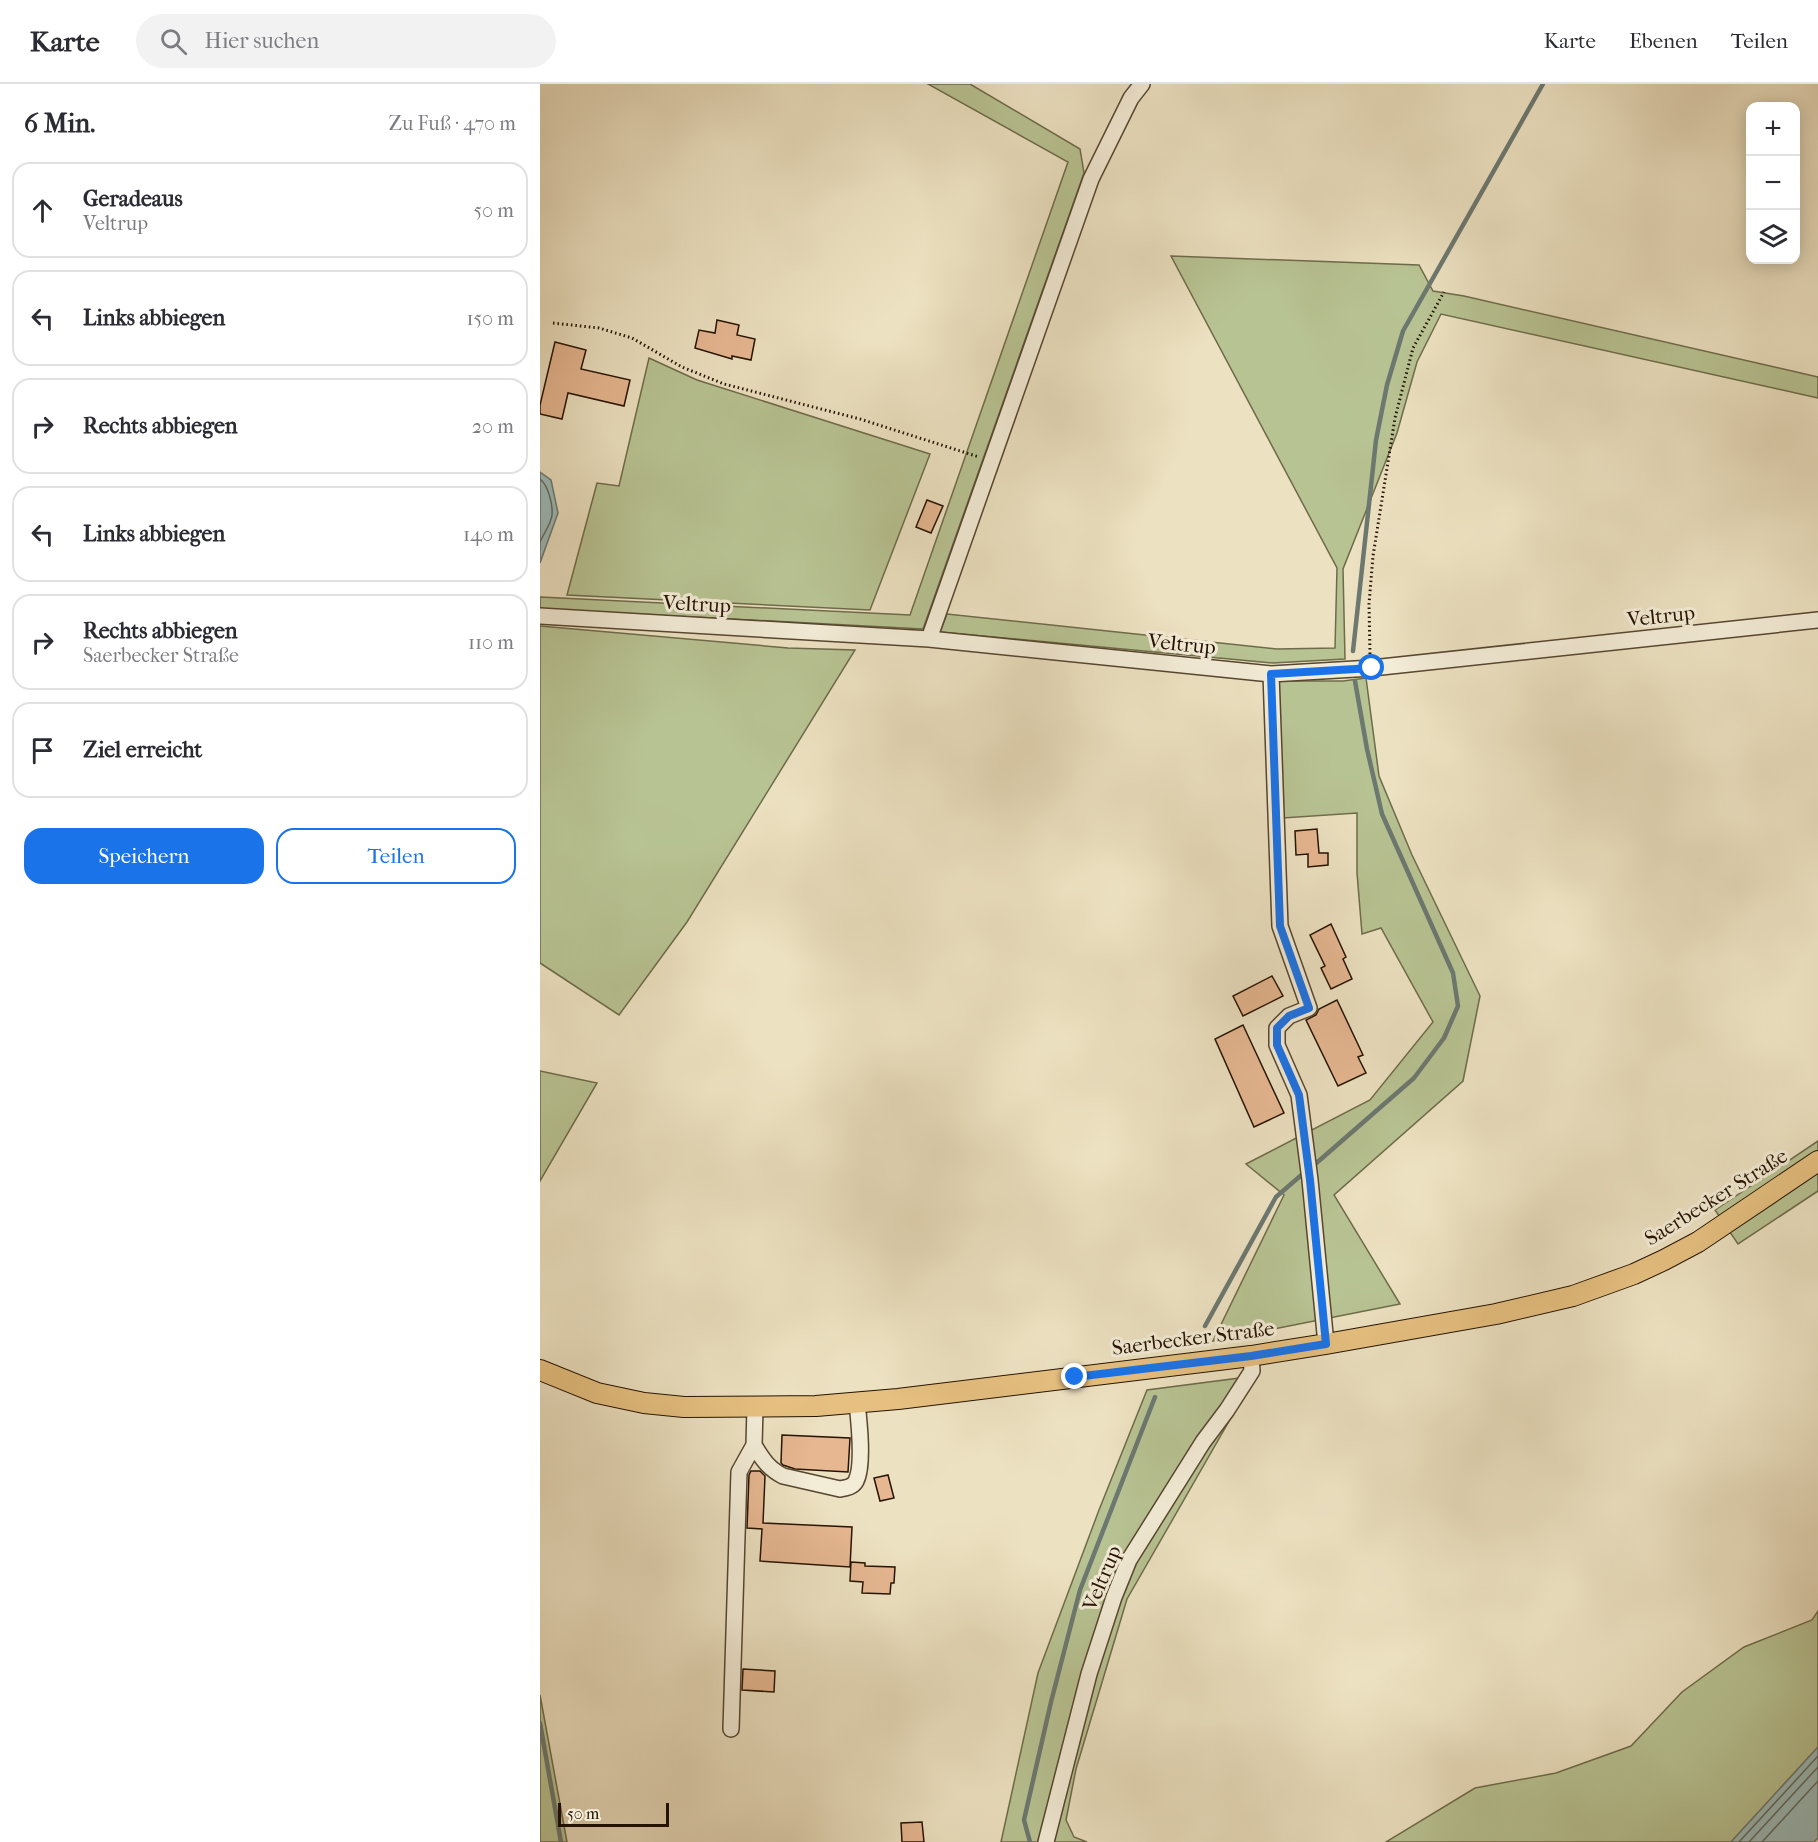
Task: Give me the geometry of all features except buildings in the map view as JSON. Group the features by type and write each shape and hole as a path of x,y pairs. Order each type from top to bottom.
{"main road":[{"name":"Saerbecker Straße","path":"540,1370 597,1394 619,1399 684,1407 755,1408 857,1404 1251,1356 1326,1344 1496,1314 1573,1296 1623,1278 1698,1242 1818,1161"}],"street":[{"path":"929,639 1091,179 1131,98 1142,84"},
{"name":"Veltrup","path":"540,616 929,639 1271,674 1372,668 1818,620"},
{"path":"1271,674 1280,926 1309,1008 1289,1016 1277,1028 1277,1045 1299,1095 1326,1344"},
{"name":"Veltrup","path":"1046,1842 1089,1674 1114,1597 1129,1560 1203,1442 1252,1371 1251,1356"},
{"path":"754,1445 765,1462 783,1476 840,1489 849,1488 855,1482 858,1473 860,1444 857,1404"},
{"path":"731,1729 739,1472 754,1445 755,1408"}],"path":[{"path":"1372,668 1369,647 1369,604 1373,556 1395,418 1413,348 1444,292"},
{"path":"553,323 599,328 632,338 682,367 724,384 860,419 992,461"}],"green space":[{"path":"928,84 970,84 1080,149 1084,173 923,629 540,609 540,597 910,615 1068,162"},
{"path":"1171,256 1419,265 1433,291 1464,296 1818,377 1818,398 1441,314 1417,362 1397,433 1343,569 1345,659 1273,663 940,632 947,614 1277,649 1335,648 1337,568"},
{"path":"649,358 697,380 930,454 870,610 567,595 597,483 619,486"},
{"path":"540,626 788,648 855,650 687,922 619,1015 540,963"},
{"path":"1366,678 1379,776 1412,855 1480,996 1463,1081 1334,1195 1400,1304 1213,1341 1284,1195 1246,1164 1370,1100 1433,1022 1381,928 1362,934 1357,873 1357,813 1283,818 1278,681 1343,681"},
{"path":"540,1071 597,1083 540,1181"},
{"path":"1818,1141 1818,1191 1738,1244 1715,1210"},
{"path":"1255,1376 1127,1599 1076,1769 1066,1820 1074,1837 1087,1842 1001,1842 1038,1673 1147,1390"},
{"path":"1818,1611 1818,1747 1731,1842 1386,1842 1475,1788 1556,1773 1631,1746 1682,1692 1744,1647 1812,1620"},
{"path":"540,1695 567,1842 540,1842"}],"water":[{"path":"540,472 551,480 558,513 540,563"},
{"path":"1818,1747 1818,1838 1814,1842 1731,1842"}],"waterway":[{"path":"1353,651 1376,440 1387,385 1403,331 1543,84"},
{"path":"1313,1166 1414,1078 1444,1038 1458,1006 1453,973 1382,814 1355,681"},
{"path":"1205,1326 1276,1197 1306,1171"},
{"path":"1030,1842 1024,1820 1080,1590 1155,1397"},
{"path":"540,1723 561,1842"}],"route":[{"path":"1075,1377 1251,1356 1326,1344 1299,1095 1277,1045 1277,1028 1289,1016 1309,1008 1280,926 1271,674 1372,668"}]}
